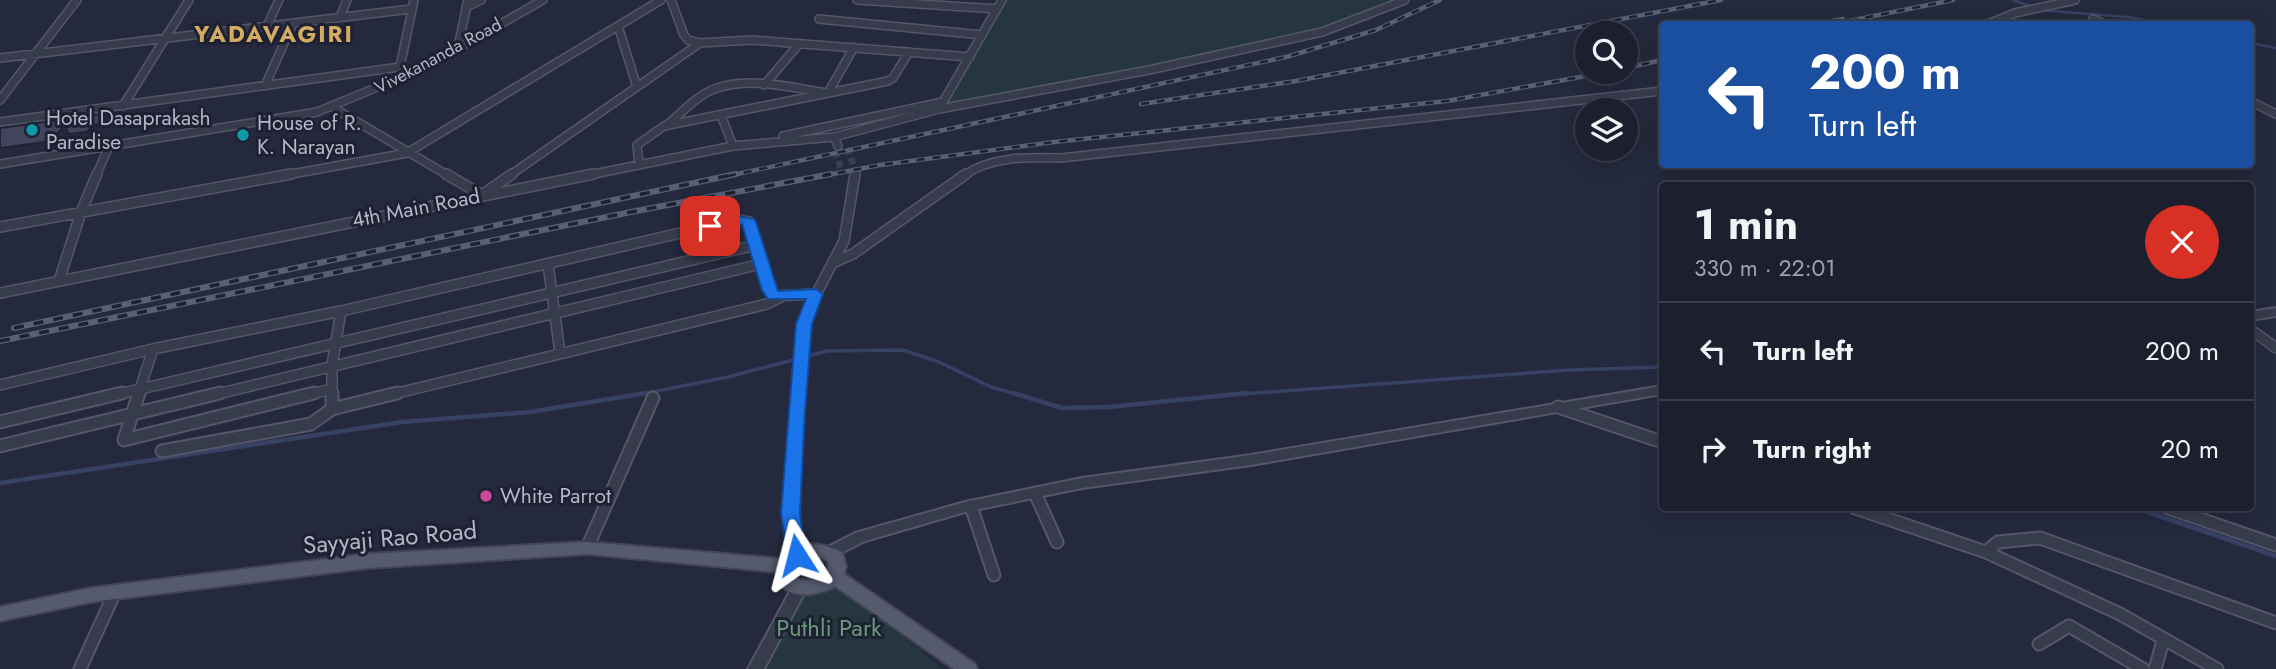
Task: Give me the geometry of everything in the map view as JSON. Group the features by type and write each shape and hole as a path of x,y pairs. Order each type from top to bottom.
{"main road":[{"name":"Sayyaji Rao Road","path":"0,614 115,592 368,561 587,548 792,560"},
{"path":"818,549 831,552 838,563 834,576 822,585 799,588 787,578 792,560 818,549"},
{"path":"834,576 968,669"}],"street":[{"path":"0,100 77,0"},
{"path":"123,106 189,0"},
{"path":"267,26 279,0"},
{"path":"340,17 347,0"},
{"path":"458,47 467,4 481,0"},
{"name":"Vivekananda Road","path":"0,164 317,112 406,76 543,0"},
{"path":"0,227 407,153 661,0"},
{"path":"671,0 684,35 688,40 700,43 752,40 970,57"},
{"path":"857,0 997,9"},
{"path":"941,105 1002,0"},
{"path":"721,115 733,146 941,105 1149,70 1322,32 1405,0"},
{"path":"1996,21 2026,10 2075,0"},
{"path":"0,58 340,17 413,4 400,67 406,76"},
{"path":"819,19 982,35"},
{"path":"2093,19 2097,21"},
{"path":"265,86 293,23"},
{"path":"618,26 637,87"},
{"path":"332,107 482,195 700,43"},
{"path":"764,85 799,44"},
{"path":"828,93 855,47"},
{"path":"664,126 888,81 893,78 909,52"},
{"path":"0,122 400,67"},
{"path":"639,165 637,145 715,89 764,85 828,93"},
{"path":"835,262 853,254 976,167 1004,160 1022,157 1061,159 1659,91"},
{"path":"2254,103 2276,114"},
{"name":"4th Main Road","path":"0,293 733,146 834,137 941,105"},
{"path":"834,137 840,148"},
{"path":"58,281 81,212 109,146"},
{"path":"792,560 790,513 806,313 844,243 849,222 850,175"},
{"path":"0,385 153,349 341,311 737,220 749,222 769,290 774,296 816,294"},
{"path":"0,422 336,342 551,295 755,245"},
{"path":"548,264 560,353"},
{"path":"0,446 761,264"},
{"path":"162,451 311,424 332,409 767,304 781,297"},
{"path":"332,409 332,365 341,311"},
{"path":"2254,315 2276,312"},
{"path":"2254,323 2276,320"},
{"path":"2254,333 2276,348"},
{"path":"153,349 124,440 332,389"},
{"path":"831,552 860,537 971,506 1035,493 1097,481 1251,460 1659,390"},
{"path":"587,548 653,398"},
{"path":"1559,407 1659,441"},
{"path":"1035,493 1057,542"},
{"path":"971,506 993,575"},
{"path":"1863,511 1986,552 2120,614 2163,641 2217,669"},
{"path":"2177,511 2276,545"},
{"path":"1986,552 1998,542 2040,538 2276,623"},
{"path":"756,669 799,588"},
{"path":"80,669 115,592"},
{"path":"2039,644 2069,626 2143,669"},
{"path":"2155,669 2163,641"}],"green space":[{"path":"1006,0 1400,0 1319,30 1147,68 945,105"},
{"name":"Puthli Park","path":"834,579 943,669 758,669 800,589"}],"building":[{"name":"Hotel Dasaprakash Paradise","path":"109,113 103,123 86,132 68,134 65,124 52,141 0,148 0,128"}],"waterway":[{"path":"2013,0 2032,7"},
{"path":"2039,10 2149,21"},
{"path":"2254,44 2276,48"},
{"path":"637,395 728,377 827,351 903,350 939,362 991,387 1019,395"},
{"path":"1229,395 1569,370 1659,367"},
{"path":"0,483 402,422 530,412 646,393"},
{"path":"1013,393 1062,408 1109,407 1247,393"},
{"path":"2145,511 2276,556"}],"tunnel":[{"path":"847,148 856,172"},
{"path":"835,151 843,174"}],"railway":[{"path":"728,176 1286,57 1376,30 1440,0"},
{"path":"1141,104 1296,81 1721,0"},
{"path":"1849,21 1953,0"},
{"path":"1832,21 1843,19"},
{"path":"1638,65 1659,61"},
{"path":"822,176 880,165 1054,142 1447,101 1575,78"},
{"path":"14,328 736,174"},
{"path":"0,341 636,211 831,174"}],"place":[{"name":"Hotel Dasaprakash Paradise","path":"32,130"},
{"name":"House of R. K. Narayan","path":"243,135"},
{"name":"White Parrot","path":"486,496"}],"district":[{"name":"YADAVAGIRI","path":"274,34"}],"route":[{"path":"710,226 737,220 749,222 769,290 774,296 816,294 806,313 804,324 797,411 790,513 797,555"}]}
